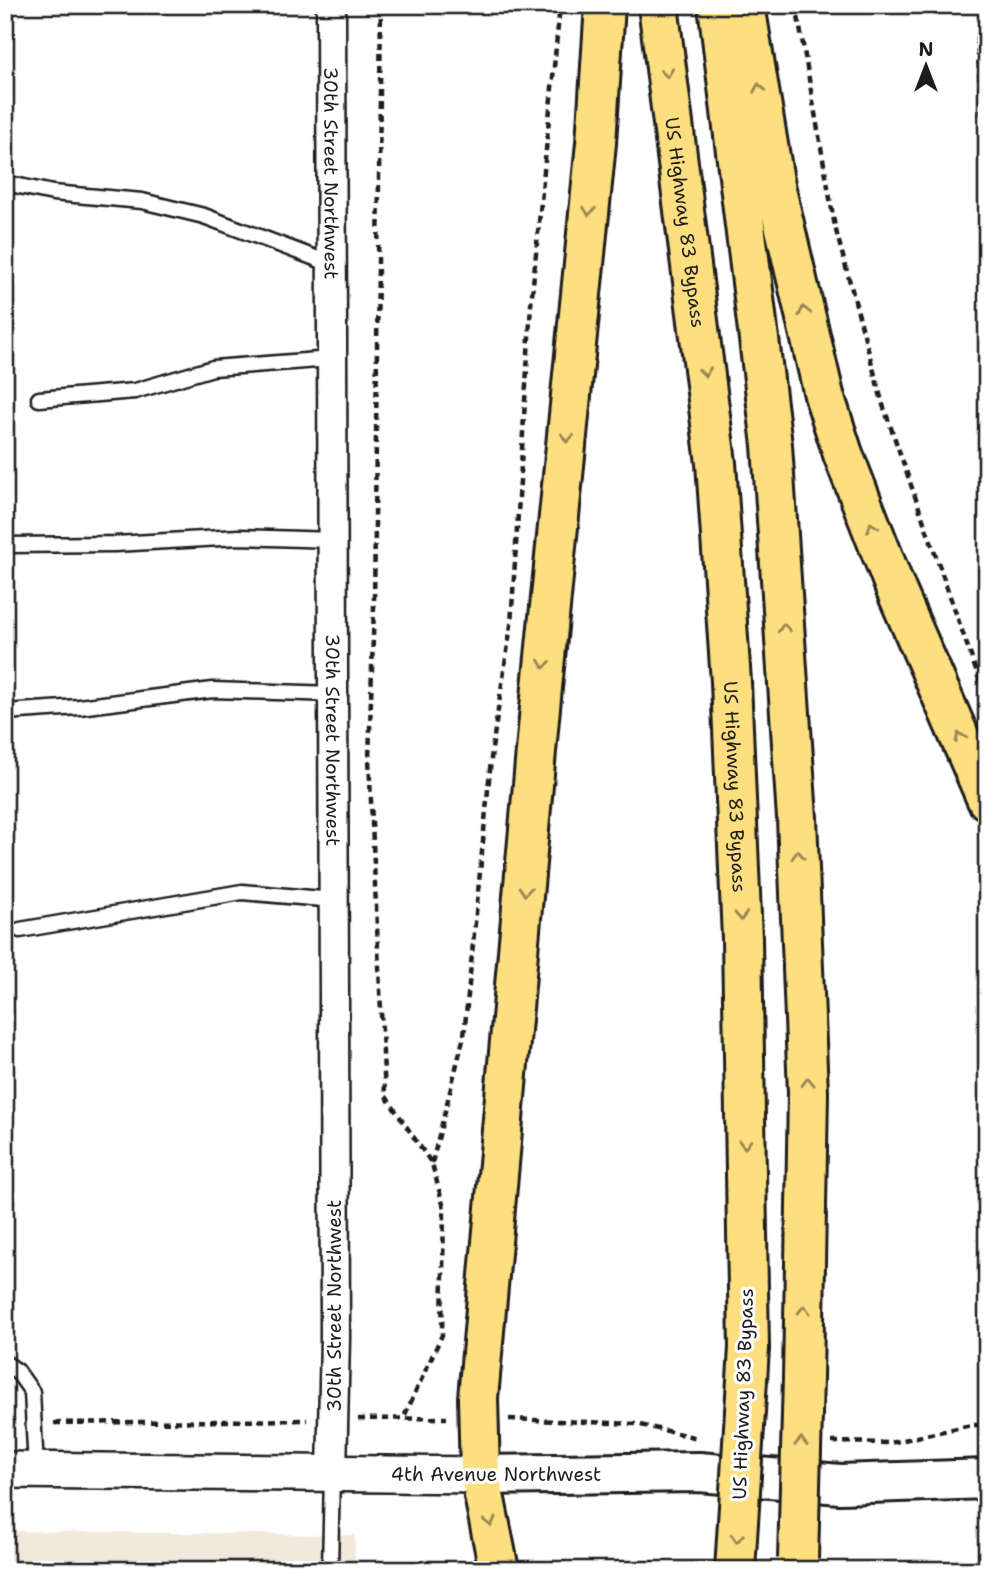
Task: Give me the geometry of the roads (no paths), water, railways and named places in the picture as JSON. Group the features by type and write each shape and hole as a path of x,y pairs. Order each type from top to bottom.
{"highway":[{"path":"499,1570 480,1475 478,1398 492,1224 596,143 605,5"},
{"name":"US Highway 83 Bypass","path":"658,5 716,463 731,682 742,939 749,1348 735,1570"},
{"path":"718,5 772,445 797,818 808,1093 797,1564"},
{"path":"745,5 774,181 824,395 843,454 896,590 987,800"}],"main road":[{"name":"4th Avenue Northwest","path":"480,1475 699,1472 840,1483 987,1479"}],"street":[{"name":"30th Street Northwest","path":"331,5 335,1338 332,1473"},
{"name":"4th Avenue Northwest","path":"21,1470 480,1475"}],"lane":[{"path":"5,183 53,193 142,201 204,216 331,264"},
{"path":"40,399 135,391 214,368 331,359"},
{"path":"5,545 115,544 239,537 334,540"},
{"path":"5,712 79,707 213,690 334,694"},
{"path":"20,930 242,892 334,900"},
{"path":"5,1363 17,1371 32,1392 21,1470"},
{"path":"330,1570 332,1473"}]}
